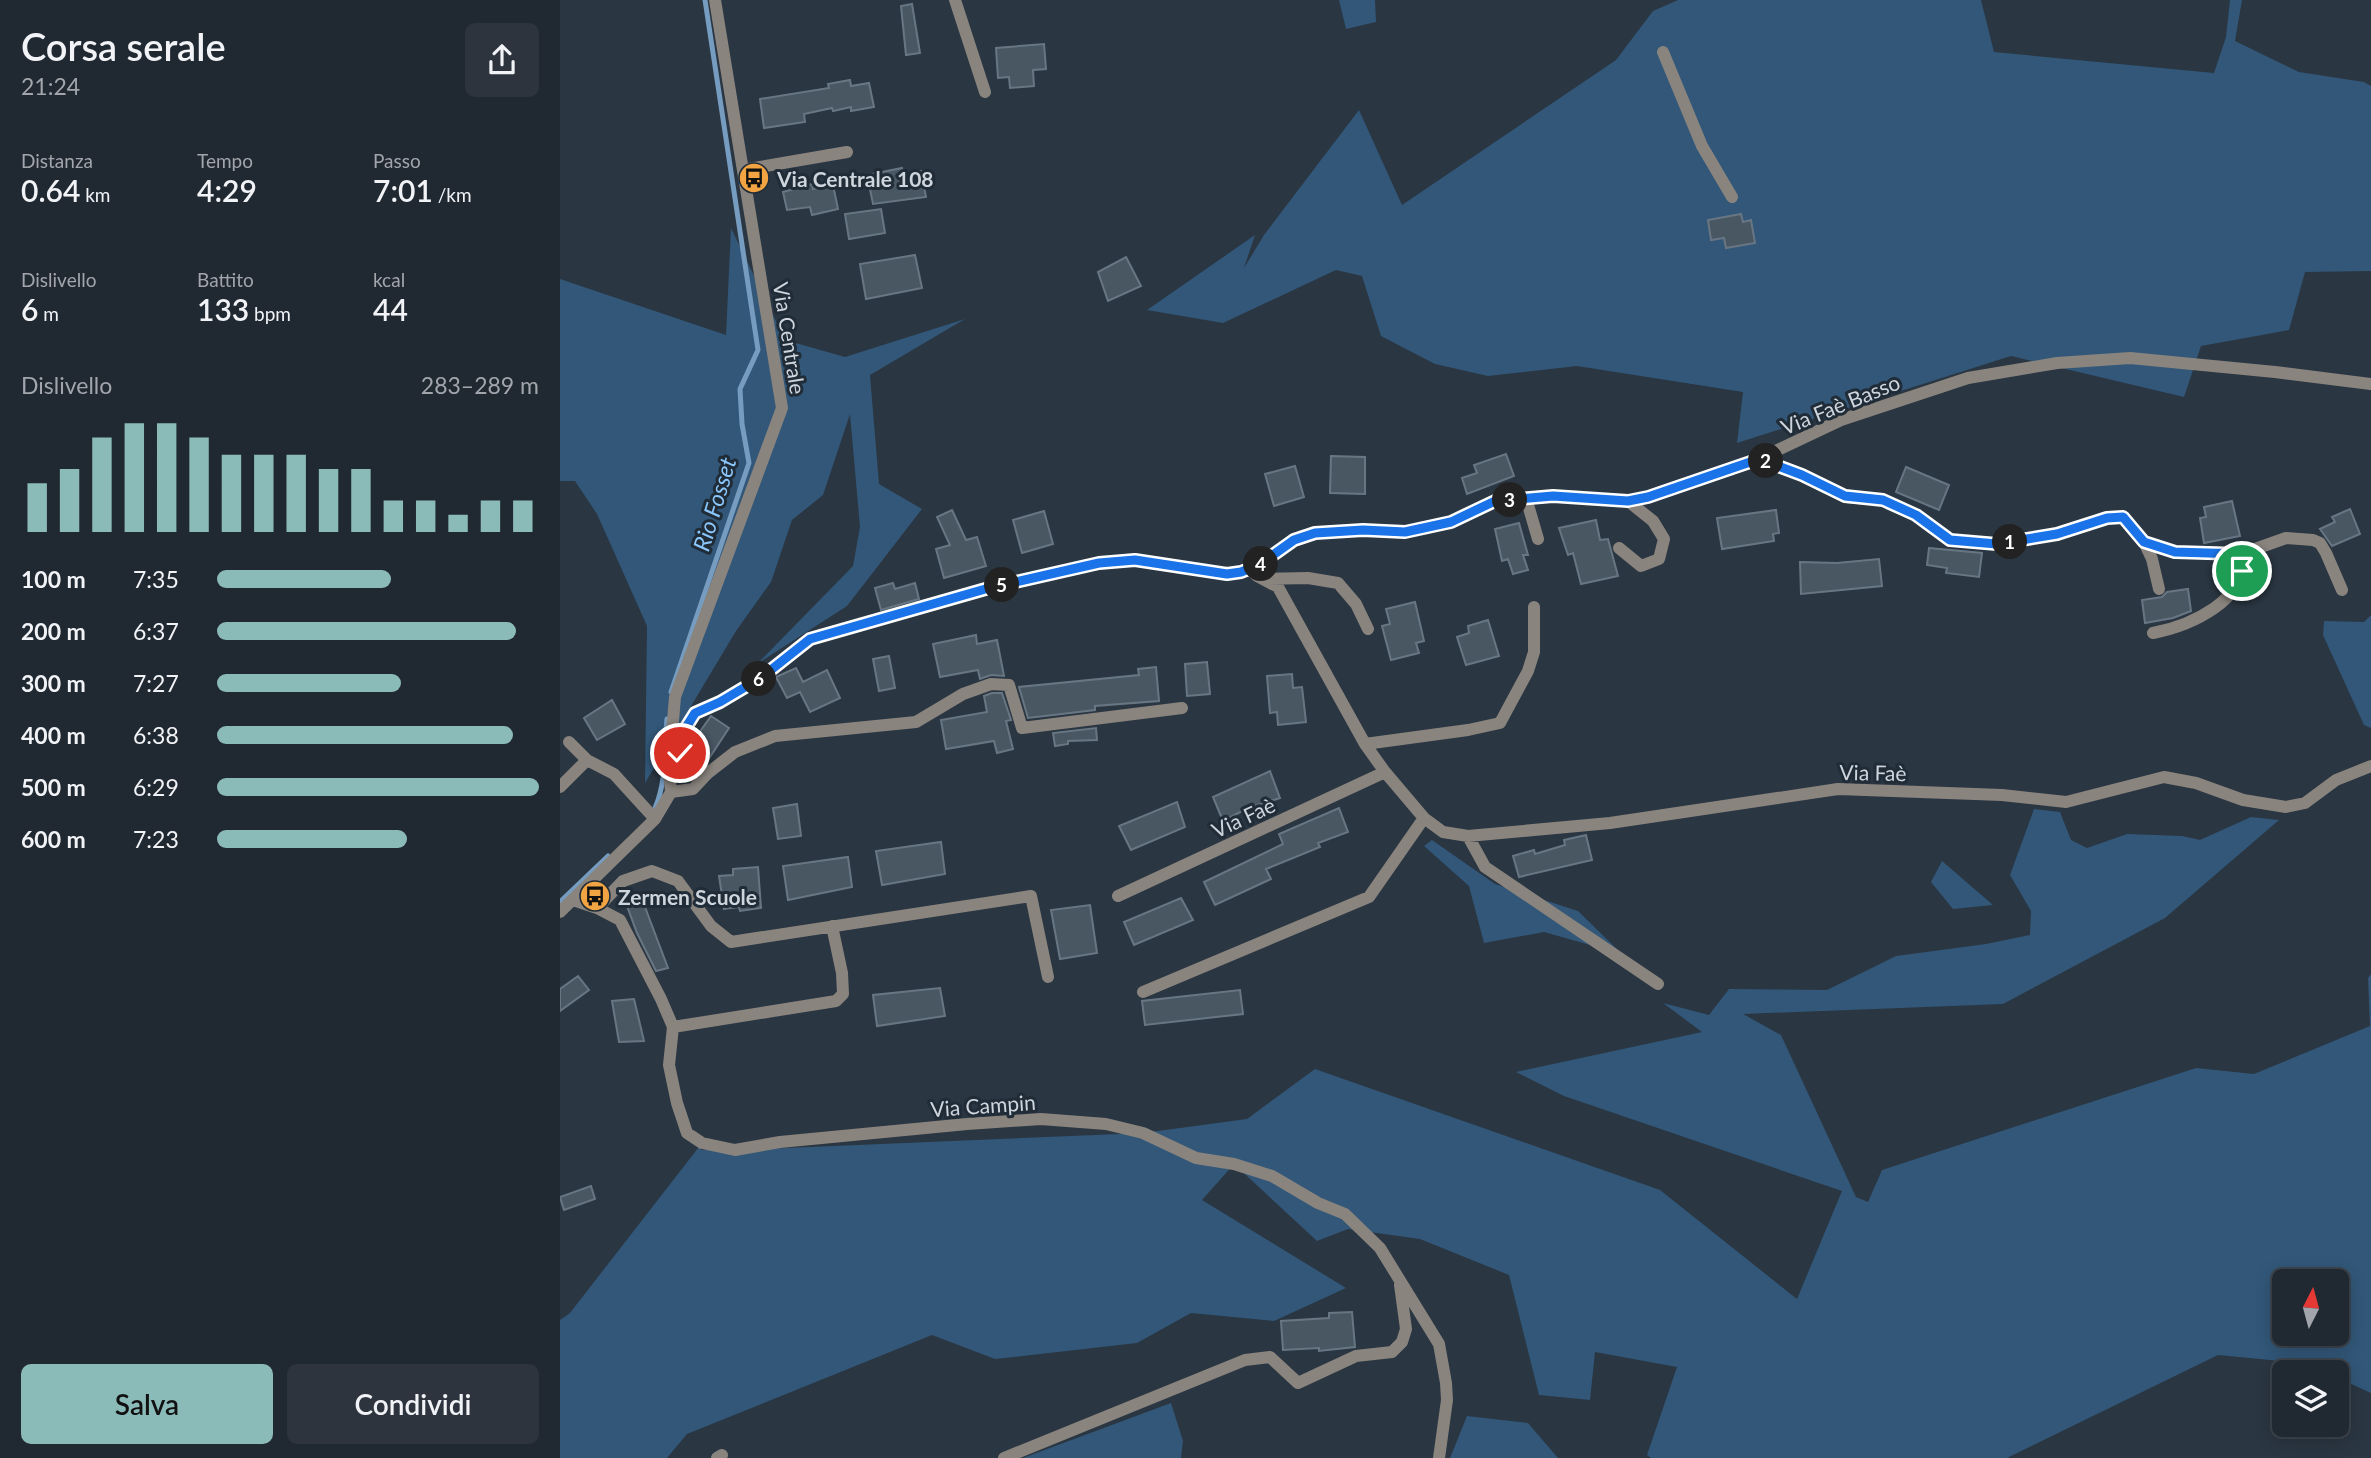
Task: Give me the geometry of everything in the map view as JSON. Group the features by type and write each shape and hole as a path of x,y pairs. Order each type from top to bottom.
{"street":[{"name":"Via Centrale","path":"671,792 668,769 675,697 782,408 715,0"},
{"path":"955,0 985,92"},
{"path":"1663,52 1702,146 1732,197"},
{"path":"743,170 847,152"},
{"name":"Via Faè Basso","path":"1255,567 1294,540 1315,533 1363,530 1405,532 1451,522 1495,501 1553,496 1628,501 1648,497 1759,459 1840,421 1968,378 2057,363 2130,358 2371,384"},
{"path":"1759,459 1802,475 1845,496 1883,500 1916,515 1950,540 1997,544 2057,534 2107,518 2123,517 2144,542 2159,589"},
{"path":"1526,498 1538,539"},
{"path":"1619,548 1642,566 1659,559 1664,539 1653,521 1628,501"},
{"path":"2144,542 2175,552 2241,554 2286,538 2313,540 2320,543 2326,553 2342,590"},
{"path":"2153,633 2175,629 2190,622 2229,595 2239,581 2242,571 2241,554"},
{"path":"668,769 679,766 681,740 695,713 720,702 762,677 810,639 989,588 1099,563 1135,560 1227,574 1255,567"},
{"name":"Via Faè","path":"1255,567 1262,579 1278,587 1365,744 1423,818 1443,832 1468,836 1610,822 1838,789 2002,795 2066,802 2164,777 2196,783 2243,800 2286,807 2305,803 2336,780 2371,766"},
{"path":"1262,579 1308,578 1338,583 1356,604 1368,629"},
{"path":"1365,744 1500,723 1528,671 1534,652 1534,607"},
{"path":"560,912 655,820 671,792 693,789 735,752 775,736 916,722 963,694 991,684 1009,685 1022,728 1182,708"},
{"path":"569,742 587,760 614,774 655,820"},
{"path":"560,787 587,760"},
{"name":"Via Faè","path":"1118,896 1385,772"},
{"path":"1143,992 1369,897 1423,818"},
{"path":"1468,836 1485,867 1658,984"},
{"path":"597,908 623,881 652,872 678,881 711,926 731,942 1031,896 1048,976"},
{"path":"573,900 621,920 673,1027 836,1001 843,994 842,973 832,926"},
{"name":"Via Campin","path":"673,1027 669,1065 677,1103 687,1133 702,1143 735,1150 780,1142 992,1122 1041,1119 1106,1124 1143,1133 1196,1158 1234,1164 1272,1176 1318,1203 1345,1214 1380,1248 1439,1344 1447,1400 1439,1458"},
{"path":"1004,1458 1245,1360 1270,1357 1298,1383 1356,1356 1392,1352 1402,1342 1406,1329 1400,1282"}],"shaded area":[{"path":"1339,0 1375,0 1376,22 1346,29"},
{"path":"1678,0 1981,0 1994,52 2214,73 2226,37 2230,0 2242,0 2235,41 2299,72 2364,82 2371,86 2371,271 2305,272 2289,330 2201,346 2184,397 2011,356 1737,443 1743,392 1577,366 1488,376 1435,364 1381,336 1362,276 1336,270 1223,323 1147,310 1255,235 1244,268 1264,235 1359,110 1402,205 1616,60 1653,11"},
{"path":"731,228 785,340 845,357 965,319 870,375 879,484 922,509 847,606 757,664 853,566 860,527 850,414 823,495 792,520 771,582 736,631 645,783 647,626 597,514 575,481 560,481 560,279 726,335"},
{"path":"2371,615 2371,728 2364,725 2323,635 2324,621 2364,622"},
{"path":"2034,809 2060,812 2071,840 2087,848 2127,834 2182,836 2200,840 2251,817 2279,820 2165,918 2003,1004 1743,1014 1781,1035 1856,1197 1868,1202 1882,1170 2196,1068 2254,1074 2370,1026 2368,978 2371,974 2371,1393 2349,1383 2349,1360 2272,1360 2218,1355 2007,1458 1651,1458 1647,1455 1677,1367 1595,1352 1590,1400 1539,1395 1509,1275 1420,1239 1348,1229 1317,1241 1234,1164 1202,1200 1346,1288 1274,1321 1191,1313 1137,1343 995,1359 932,1335 687,1434 667,1458 560,1458 560,1320 570,1313 702,1143 701,1150 735,1150 1143,1133 1247,1119 1315,1069 1660,1190 1797,1299 1842,1191 1564,1096 1516,1072 1702,1032 1663,1003 1709,1015 1729,989 1827,990 1896,956 2030,935 2031,911 2010,875"},
{"path":"1432,840 1495,884 1578,911 1622,954 1544,932 1484,943 1469,886 1424,846"},
{"path":"1942,861 1993,905 1953,909 1931,882"},
{"path":"1171,1403 1183,1441 1181,1458 1023,1458"},
{"path":"1467,1416 1528,1423 1558,1458 1450,1458"}],"building":[{"path":"912,4 920,53 906,55 901,6"},
{"path":"1044,44 1046,69 1033,70 1034,86 1010,88 1009,77 998,78 996,48"},
{"path":"850,80 851,86 869,83 874,107 851,111 851,107 833,111 832,108 804,114 805,122 764,128 760,99 829,88 828,84"},
{"path":"902,168 905,176 921,171 926,197 873,204 867,175"},
{"path":"812,184 813,189 833,185 838,209 812,215 810,207 787,210 783,192"},
{"path":"881,209 885,233 849,239 845,214"},
{"path":"1741,214 1743,222 1751,220 1755,243 1726,248 1724,238 1711,240 1708,220"},
{"path":"915,255 922,288 866,299 860,264"},
{"path":"1126,257 1141,286 1108,301 1098,272"},
{"path":"1506,454 1514,476 1467,494 1462,478 1477,473 1474,465"},
{"path":"1331,456 1365,457 1365,494 1330,493"},
{"path":"1295,466 1304,497 1274,506 1265,474"},
{"path":"1906,467 1949,485 1939,510 1896,492"},
{"path":"2232,501 2240,536 2204,543 2200,518 2206,517 2204,507"},
{"path":"2350,509 2360,534 2332,546 2320,529 2335,522 2332,517"},
{"path":"952,510 966,540 977,537 986,566 944,578 936,549 950,545 937,517"},
{"path":"1776,510 1779,533 1773,534 1774,541 1722,549 1717,518"},
{"path":"1044,511 1053,544 1022,553 1013,520"},
{"path":"1596,520 1600,540 1608,539 1618,576 1581,584 1573,553 1568,555 1559,528"},
{"path":"1519,523 1528,555 1523,555 1528,570 1513,574 1508,559 1502,561 1495,529"},
{"path":"1929,548 1982,553 1979,577 1946,573 1947,568 1927,565"},
{"path":"1879,559 1882,586 1801,594 1800,562 1837,563"},
{"path":"893,583 895,589 915,583 919,599 881,610 875,588"},
{"path":"2188,589 2191,611 2173,618 2145,623 2142,600"},
{"path":"1415,602 1424,641 1416,643 1419,653 1391,660 1382,626 1390,624 1386,609"},
{"path":"1488,620 1499,656 1466,665 1457,637 1469,633 1468,626"},
{"path":"976,635 977,644 997,640 1004,676 991,675 980,679 978,670 940,677 933,644"},
{"path":"889,656 895,688 879,691 873,659"},
{"path":"1207,662 1210,694 1187,696 1185,664"},
{"path":"1156,667 1159,701 1095,706 1095,710 1028,718 1019,687 1139,675 1138,669"},
{"path":"796,668 803,682 827,670 840,698 810,712 800,692 787,698 776,677"},
{"path":"1292,674 1293,688 1302,687 1306,722 1278,725 1277,712 1270,713 1267,676"},
{"path":"1002,693 1011,720 1006,721 1013,749 997,753 994,741 946,749 941,720 987,712 984,696"},
{"path":"612,700 625,724 597,740 584,718"},
{"path":"711,716 729,728 708,760 689,747"},
{"path":"1096,728 1097,740 1068,741 1068,744 1055,746 1053,733"},
{"path":"1270,771 1280,798 1248,808 1223,821 1213,797"},
{"path":"1177,802 1185,827 1131,850 1119,826"},
{"path":"797,804 801,836 778,839 773,808"},
{"path":"1339,808 1348,832 1318,843 1320,847 1266,869 1271,879 1215,905 1204,882 1283,844 1279,834"},
{"path":"1586,835 1592,860 1519,877 1513,856 1534,850 1535,854 1565,845 1564,840"},
{"path":"941,842 945,874 882,885 876,851"},
{"path":"848,857 852,887 788,900 783,866"},
{"path":"758,867 761,908 740,911 739,907 724,909 719,876 733,875 733,869"},
{"path":"1181,898 1193,920 1134,945 1124,922"},
{"path":"642,899 668,968 656,971 637,933 627,906"},
{"path":"1090,905 1097,953 1060,959 1051,910"},
{"path":"578,976 589,990 560,1011 560,989"},
{"path":"940,988 945,1016 877,1026 873,995"},
{"path":"1240,990 1243,1014 1145,1025 1142,1001"},
{"path":"634,999 644,1041 619,1042 612,1001"},
{"path":"591,1186 595,1199 564,1210 560,1197"},
{"path":"1352,1312 1355,1347 1319,1351 1319,1348 1283,1350 1281,1321 1329,1318 1329,1313"}],"waterway":[{"name":"Rio Fosset","path":"671,692 749,463 742,424 740,389 758,350 705,0"},
{"name":"Rio Fosset","path":"655,808 663,776 667,719"},
{"name":"Rio Fosset","path":"560,902 608,856"}],"place":[{"name":"Via Centrale 108","path":"754,178"},
{"name":"Zermen Scuole","path":"595,896"}],"route":[{"path":"680,753 685,729 695,713 720,702 762,677 810,639 989,588 1099,563 1135,560 1227,574 1241,572 1259,565 1294,540 1315,533 1363,530 1405,532 1451,522 1495,501 1553,496 1628,501 1648,497 1759,459 1802,475 1845,496 1883,500 1916,515 1950,540 1997,544 2057,534 2107,518 2123,517 2144,542 2175,552 2241,554 2242,571"}]}
